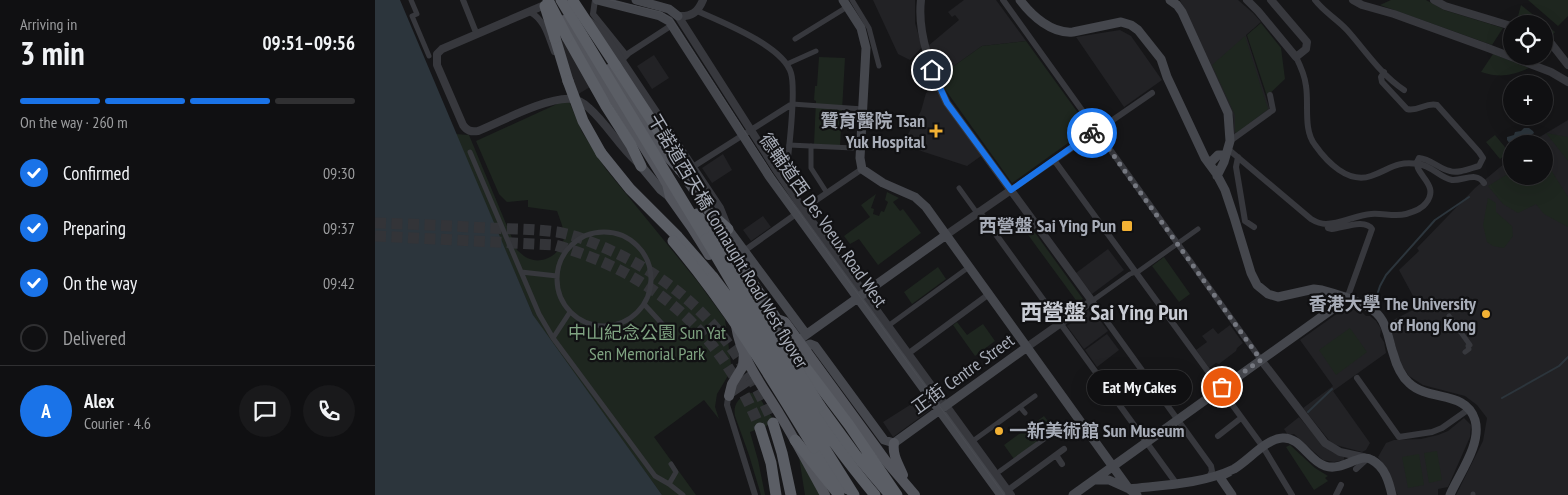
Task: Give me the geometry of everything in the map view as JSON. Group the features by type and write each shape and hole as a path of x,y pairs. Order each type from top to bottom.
{"highway":[{"path":"553,0 596,88 631,145 641,166"},
{"name":"干諾道西天橋 Connaught Road West flyover","path":"553,0 673,183 720,264 811,409 847,461 875,495"},
{"name":"干諾道西天橋 Connaught Road West flyover","path":"553,0 573,97 583,121 601,153 630,189 678,237 713,276 732,302 855,495"},
{"path":"573,0 671,150 686,169"},
{"path":"673,183 713,235 820,406 855,454 890,495"},
{"path":"630,189 697,269 720,300 814,448 833,475 855,495"},
{"path":"710,213 728,229"},
{"path":"798,344 849,425 897,495"},
{"path":"773,424 781,446 791,495"},
{"path":"760,428 771,463 776,495"},
{"path":"795,440 839,495"}],"main road":[{"path":"553,0 574,38 667,184 670,197"},
{"path":"567,0 665,154 686,169 721,234 777,319 785,322 798,344 886,461 915,495"},
{"name":"德輔道西 Des Voeux Road West","path":"596,0 660,16 667,19 672,25 747,132 796,214 861,296 1005,494"},
{"path":"1020,0 1034,16 1062,31 1073,32 1124,22 1135,27 1147,42 1157,65 1167,76 1217,176 1230,205 1251,273 1260,288 1268,294 1278,297 1314,289 1335,294 1367,307 1380,316 1396,364 1406,381 1415,388 1427,393 1461,402 1469,409 1475,421 1475,440 1450,495"},
{"path":"1170,0 1182,12 1228,114 1228,148 1217,176"},
{"path":"642,1 669,9 679,16"},
{"path":"849,2 861,28 867,54 860,158 862,169 883,183 915,197 926,207 1133,492"},
{"path":"1209,161 1228,148"},
{"path":"641,166 661,190 670,197 692,228 727,285 732,298 737,331 744,352 825,495"},
{"path":"728,229 745,251 798,344"},
{"path":"755,374 946,235"},
{"path":"1073,495 1338,305 1335,294"},
{"path":"798,344 815,346 884,440 894,443 895,456 906,483"},
{"name":"正街 Centre Street","path":"894,443 1027,347"},
{"path":"729,396 732,384 743,366 744,352"},
{"path":"1225,486 1222,477 1263,447 1278,438 1286,438 1297,442 1320,464 1334,468 1365,458 1376,463 1384,472 1392,495"},
{"path":"1090,482 1099,479 1109,480 1133,492 1209,478 1235,468"},
{"path":"1209,478 1219,480 1232,495"}],"street":[{"path":"411,0 417,14 412,16 429,56"},
{"path":"463,0 478,33"},
{"path":"553,0 530,12 442,49 437,54 437,65 466,130 471,132 478,131 559,99 575,100 589,108 623,150 641,166"},
{"path":"546,32 547,20 553,0"},
{"path":"596,0 593,14 624,59 686,169 720,208 728,229"},
{"path":"679,16 690,15 697,11 703,0"},
{"path":"921,0 922,29 936,82 952,110 1211,466 1212,471 1209,478"},
{"path":"1003,0 1261,360 1325,443 1340,452 1365,458 1356,469"},
{"path":"1247,0 1296,58 1305,80 1311,138 1331,164 1347,174 1362,178 1371,176 1393,165 1417,164 1423,165 1451,180 1474,177 1482,180 1484,183"},
{"path":"1271,0 1307,42 1306,49 1296,58"},
{"path":"1315,0 1346,29 1384,72 1404,90"},
{"path":"1353,0 1362,5 1394,14 1551,72 1568,82"},
{"path":"1434,0 1445,6 1503,24"},
{"path":"795,40 849,2 869,28 879,66"},
{"path":"697,11 725,23 754,39 776,52 787,64 792,78 789,145 787,162 777,171"},
{"path":"530,12 543,22 567,85 566,93 559,99"},
{"path":"576,16 589,21 597,27 624,59"},
{"name":"德輔道西 Des Voeux Road West","path":"679,16 747,132 777,171 861,296 888,326 905,356"},
{"path":"624,59 672,25"},
{"path":"1553,46 1568,65"},
{"path":"787,64 816,51"},
{"path":"1270,95 1273,110 1228,148 1238,157 1311,219 1321,223 1327,224 1369,214 1404,214 1423,206 1428,200 1431,191 1419,170 1418,159 1422,158 1453,172 1479,166 1483,158 1437,105 1432,104 1412,110 1407,109 1382,82 1381,77 1384,72"},
{"path":"946,235 1152,93"},
{"path":"686,169 792,104 863,109"},
{"path":"789,145 853,148"},
{"path":"811,146 811,168 827,192"},
{"path":"470,152 539,314 553,338 655,476 683,495"},
{"path":"1238,157 1236,167 1245,221 1254,227"},
{"path":"1053,160 1263,447 1292,495"},
{"path":"815,200 862,169"},
{"path":"959,188 1176,483"},
{"path":"745,251 796,214"},
{"path":"1327,224 1329,228 1334,229 1365,223 1373,229 1349,293 1338,305"},
{"name":"正街 Centre Street","path":"1027,347 1198,229"},
{"path":"598,232 620,235 639,247 649,265 651,285 644,304 631,318 612,326 590,324 579,319 570,312 560,295 557,276 563,256 577,240 598,232"},
{"path":"888,326 969,267"},
{"path":"521,272 557,276"},
{"path":"905,356 989,294"},
{"path":"644,304 665,327"},
{"path":"553,338 570,312"},
{"path":"1449,316 1469,344 1469,349 1465,352"},
{"path":"755,374 735,386 729,396 727,405 755,495"},
{"path":"1357,378 1399,437 1432,432 1442,428 1469,409"},
{"path":"969,444 1035,396"},
{"path":"1020,407 1025,414"},
{"path":"1218,436 1241,418"},
{"path":"1000,471 1054,432"},
{"path":"1005,494 1065,449"},
{"path":"1056,455 1062,464"},
{"path":"669,484 676,472 671,464"},
{"path":"1337,495 1341,485"}],"shaded area":[{"path":"375,0 400,0 533,315 662,495 375,495"},
{"path":"873,0 915,0 915,23 922,47 910,60 898,54"},
{"path":"964,0 996,0 1026,41 982,46 937,78 928,46 959,20 955,15 952,17 948,12"},
{"path":"1180,0 1238,0 1261,22 1246,35 1270,110 1238,134 1234,134 1233,115"},
{"path":"1120,30 1131,36 1162,80 1124,107 1076,37"},
{"path":"566,38 595,84 575,96 551,43"},
{"path":"654,55 669,78 652,89 637,66"},
{"name":"贊育醫院 Tsan Yuk Hospital","path":"935,88 945,106 981,156 967,166 918,150 921,140 907,136 921,111 926,93"},
{"name":"香港大學 The University of Hong Kong","path":"1568,120 1568,495 1456,495 1483,441 1487,418 1477,405 1465,396 1423,385 1409,376 1400,363 1389,322 1419,307 1399,270 1419,251 1417,248 1475,188 1503,165 1503,185 1553,185 1553,135 1543,135"},
{"path":"1524,128 1529,128 1534,133 1531,135 1514,135 1515,132 1521,131"},
{"path":"723,154 732,170 712,183 702,168"},
{"path":"763,216 771,227 751,241 743,230"},
{"path":"1108,249 1124,270 1092,294 1076,273"},
{"path":"1091,308 1108,331 1084,349 1067,326"},
{"path":"1345,308 1360,310 1366,316 1370,316 1376,321 1381,329 1380,336 1384,342 1386,353 1333,391 1370,443 1366,450 1362,452 1332,444 1303,408 1333,386 1300,340"},
{"path":"1230,325 1243,343 1219,364 1216,363 1209,368 1196,350 1207,342 1202,336 1213,328 1218,334"},
{"path":"1107,334 1119,350 1097,367 1085,350"},
{"path":"921,398 930,410 893,437 883,422"},
{"path":"1299,417 1323,445 1332,452 1344,457 1344,460 1334,462 1323,460 1294,434 1288,435 1284,429"},
{"path":"1464,418 1471,425 1470,437 1448,487 1438,489 1438,495 1398,495 1389,472 1378,457 1386,443 1394,440 1421,439 1438,435 1448,431"}],"green space":[{"path":"1391,0 1426,0 1444,10 1503,28 1492,45 1380,5"},
{"path":"1528,0 1568,0 1568,16 1558,26 1553,22 1553,15 1545,15"},
{"path":"1521,5 1534,15 1518,15"},
{"path":"1261,23 1281,48 1285,79 1267,96 1247,35"},
{"path":"1245,36 1268,109 1237,133 1235,132 1235,115 1212,65"},
{"path":"1026,41 1089,128 1012,183 937,78 982,46"},
{"path":"1493,54 1503,58 1503,65 1521,65 1529,68 1505,75 1481,72"},
{"path":"819,57 845,58 840,146 814,144 816,101 814,100"},
{"name":"中山紀念公園 Sun Yat Sen Memorial Park","path":"568,99 582,132 605,168 698,282 725,319 731,364 729,374 717,394 715,407 719,419 704,400 654,437 696,495 662,495 539,326 455,134 469,135 517,250 528,258 535,260 545,259 558,251 564,238 557,211 528,207 528,200 507,202 499,194 476,141"},
{"path":"1546,133 1568,137 1568,161 1553,142 1553,135"},
{"path":"1495,135 1503,145 1503,157 1500,159 1486,142"},
{"path":"1553,173 1568,197 1568,227 1544,214 1536,204 1518,213 1503,204 1488,186 1503,177 1503,185 1553,185"},
{"path":"887,192 899,198 893,202 900,211 903,209 921,233 878,265 859,239 850,244 844,236 870,217 861,205 876,194 871,208 874,209 873,214 879,216 881,211 884,212 888,202 885,200"},
{"path":"1488,198 1496,203 1496,212 1512,226 1513,236 1504,248 1493,246 1487,242 1483,225"},
{"path":"1025,219 1083,299 1078,303 1023,228 1016,233 1013,228"},
{"path":"1164,257 1190,294 1179,302 1152,266"},
{"path":"938,267 946,279 912,304 904,292"},
{"path":"957,322 967,335 983,324 995,341 975,356 953,325"},
{"path":"1350,328 1367,352 1336,375 1319,350"},
{"path":"747,393 756,394 771,417 777,422 750,432 765,495 761,495 735,416 737,403"},
{"path":"1044,416 1054,429 1014,459 1004,445"},
{"path":"1290,445 1315,468 1328,476 1325,478 1328,481 1314,490 1286,447"},
{"path":"1437,451 1442,480 1429,483 1424,453"},
{"path":"1419,454 1424,485 1408,488 1402,457"},
{"path":"799,457 820,495 805,495"}],"waterway":[{"path":"1374,304 1386,275 1435,220 1469,197"},
{"path":"1502,398 1559,366 1568,357"},
{"path":"1308,412 1332,389"}],"tunnel":[{"path":"375,223 557,232 594,243 614,252 667,283 710,322 729,345 745,369 773,423"},
{"path":"375,236 555,245 591,257 623,272 653,290 680,311 704,336 725,363 744,394 760,428"}],"tram line":[{"path":"610,0 661,12 672,19 784,192 1004,495"}],"way so far":[{"path":"1092,133 1096,131 1261,360 1222,387"}],"place":[{"name":"贊育醫院 Tsan Yuk Hospital","path":"936,131"},
{"name":"西營盤 Sai Ying Pun","path":"1127,226"},
{"name":"香港大學 The University of Hong Kong","path":"1486,314"},
{"name":"Eat My Cakes","path":"1222,387"},
{"name":"一新美術館 Sun Museum","path":"999,431"}],"district":[{"name":"西營盤 Sai Ying Pun","path":"1104,312"}],"route":[{"path":"932,70 947,103 1011,190 1092,133"}]}
